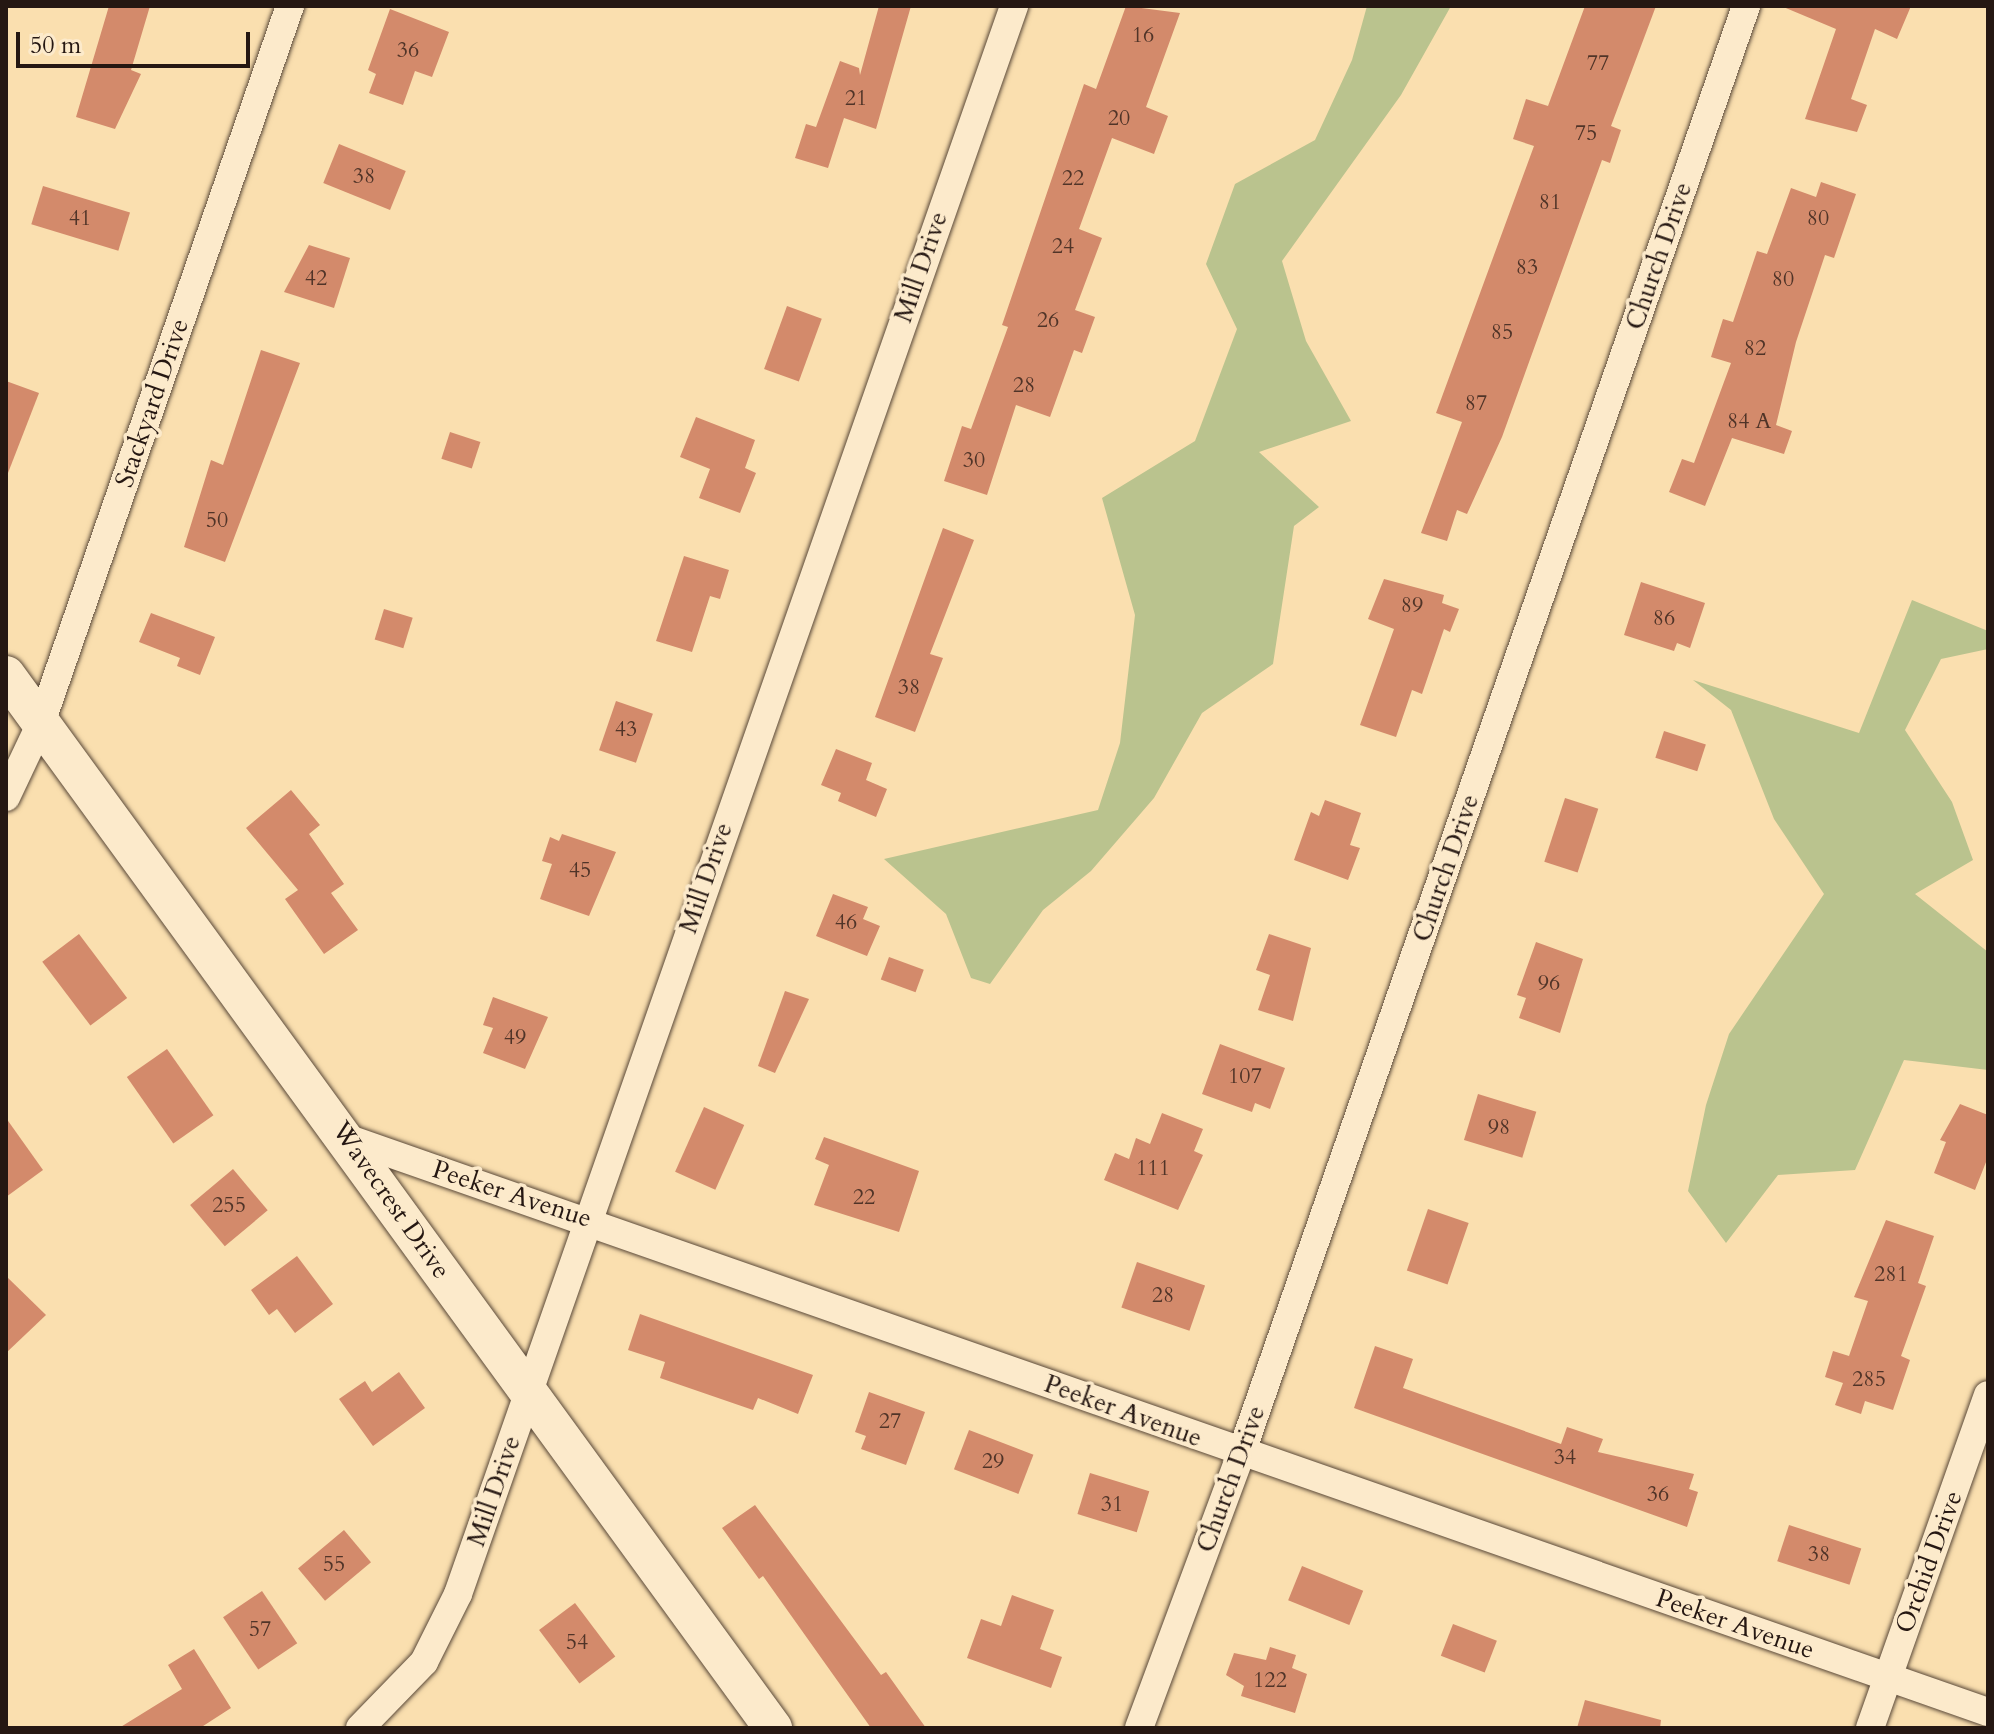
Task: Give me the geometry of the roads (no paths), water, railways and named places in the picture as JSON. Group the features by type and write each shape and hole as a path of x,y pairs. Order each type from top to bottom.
{"street":[{"name":"Stackyard Drive","path":"6,797 41,723 290,6"},
{"name":"Mill Drive","path":"360,1728 424,1662 458,1594 586,1218 1014,6"},
{"name":"Church Drive","path":"1139,1728 1241,1454 1746,6"},
{"name":"Wavecrest Drive","path":"6,675 349,1139 527,1391 773,1728"},
{"name":"Peeker Avenue","path":"349,1139 586,1218 1241,1454 1988,1712"},
{"name":"Orchid Drive","path":"1870,1728 1988,1395"}]}
